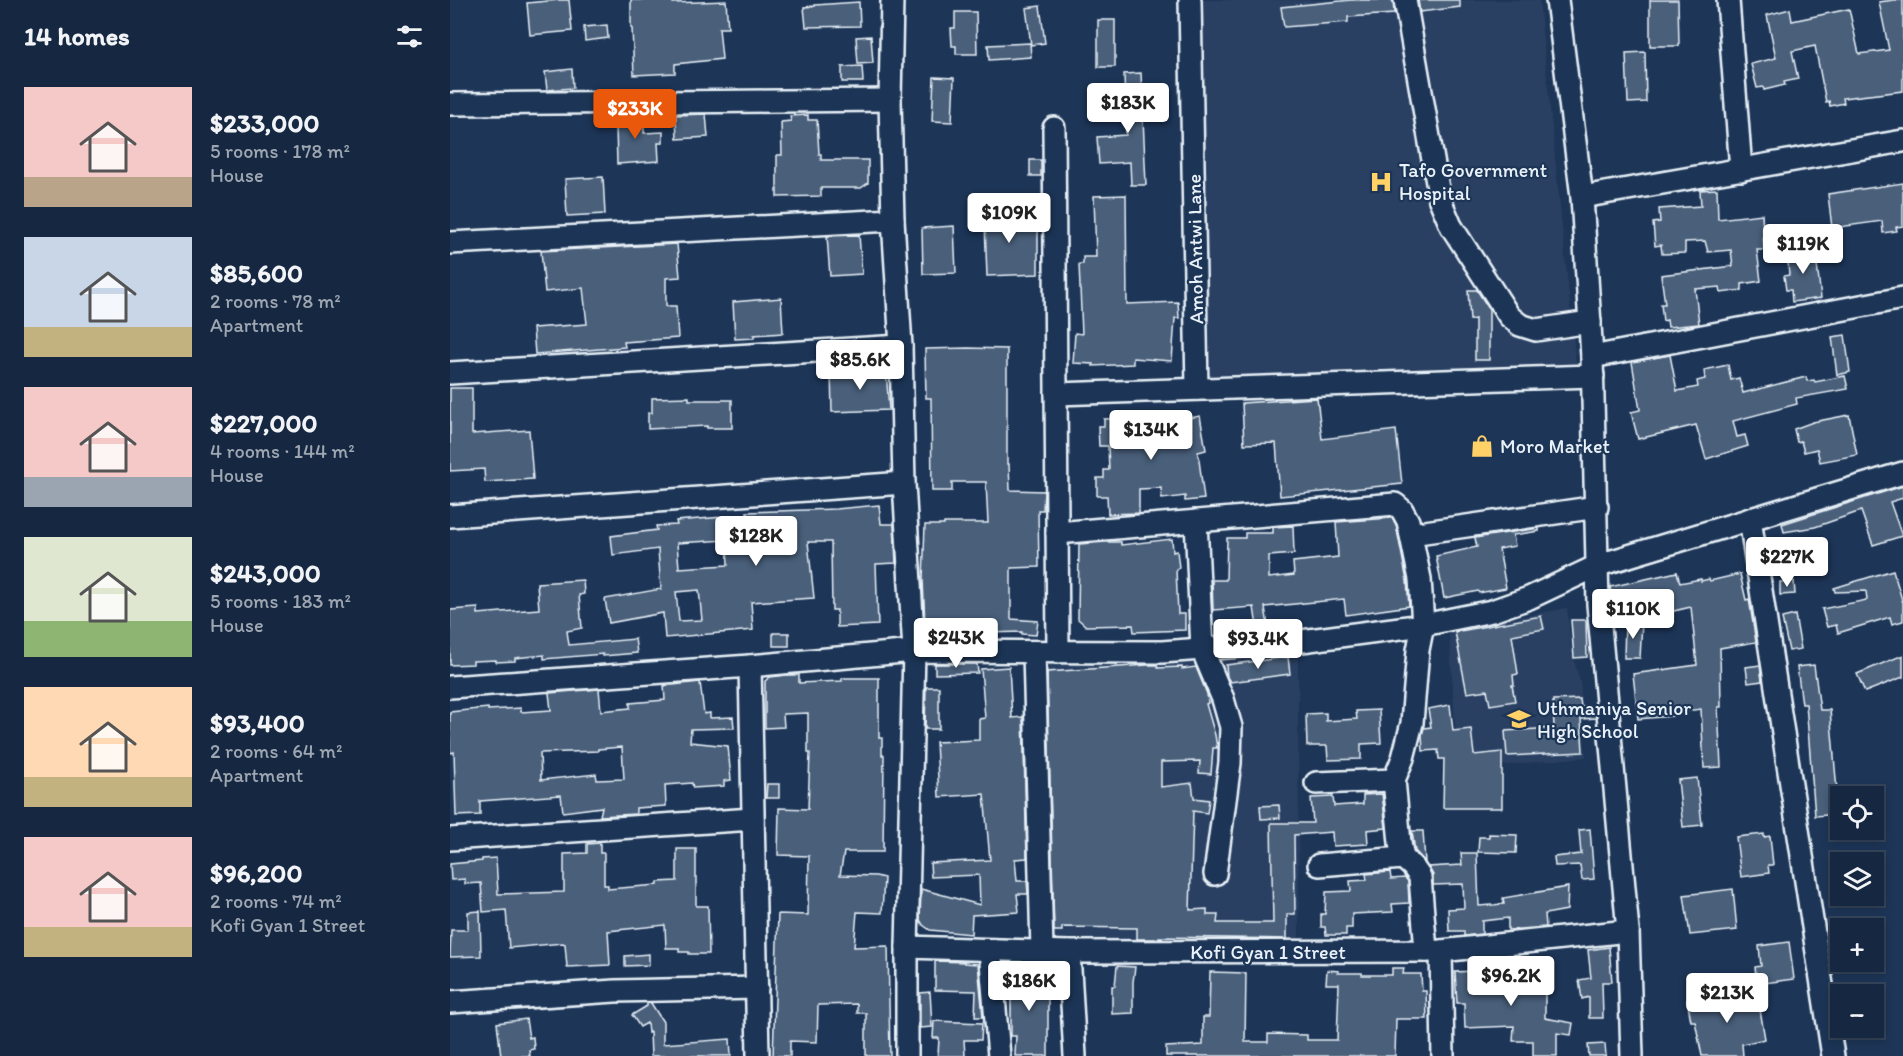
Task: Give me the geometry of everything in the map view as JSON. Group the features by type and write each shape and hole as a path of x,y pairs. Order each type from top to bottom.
{"street":[{"path":"892,0 890,100 893,220 901,346 904,483 914,651 906,947 907,1056"},
{"name":"Amoh Antwi Lane","path":"1190,0 1197,389"},
{"path":"1406,0 1440,200 1451,226 1509,316 1520,325 1536,330 1590,322"},
{"path":"1557,0 1582,197 1592,367 1599,565 1598,604 1628,931 1632,1056"},
{"path":"1728,0 1741,170"},
{"path":"450,104 890,100"},
{"path":"1054,128 1058,652"},
{"path":"1582,197 1903,141"},
{"path":"450,243 893,220"},
{"path":"1056,394 1197,389 1592,367 1903,298"},
{"path":"450,373 901,346"},
{"path":"450,687 750,666 914,651 1162,652 1294,642 1423,625 1492,611 1529,598 1599,565 1903,473"},
{"path":"450,516 904,483"},
{"path":"1057,533 1395,504 1402,510 1408,521 1420,579 1423,625 1418,650 1412,723 1403,758 1394,780 1400,843 1404,858 1420,877 1433,951 1443,1056"},
{"path":"1411,534 1597,507"},
{"path":"1750,519 1833,1056"},
{"path":"1196,521 1202,649 1223,699 1231,727 1230,763 1215,874"},
{"path":"1034,652 1042,951"},
{"path":"750,666 758,1056"},
{"path":"1316,783 1394,780"},
{"path":"450,839 753,819"},
{"path":"1319,865 1404,858"},
{"name":"Kofi Gyan 1 Street","path":"906,947 1069,952 1433,951 1628,931"},
{"path":"990,950 999,1056"},
{"path":"1069,952 1075,1056"},
{"path":"450,1002 615,991 757,988"}],"shaded area":[{"name":"Tafo Government Hospital","path":"1197,0 1539,0 1576,364 1211,376"},
{"name":"Uthmaniya Senior High School","path":"1567,608 1572,654 1580,681 1586,757 1458,770 1449,630"},
{"path":"1298,652 1299,945 1036,944 1033,664"}],"building":[{"path":"569,0 572,31 530,35 527,3"},
{"path":"631,0 673,0 673,3 726,1 728,28 719,28 722,59 675,64 675,73 634,75"},
{"path":"1351,0 1393,0 1394,14 1348,17 1348,22 1284,27 1281,7"},
{"path":"1418,0 1460,0 1460,7 1420,12"},
{"path":"1650,0 1678,0 1679,46 1650,46"},
{"path":"1903,0 1903,91 1843,98 1844,103 1830,106 1829,101 1826,102 1815,46 1792,51 1798,79 1764,90 1763,87 1757,88 1751,64 1776,58 1767,15 1790,9 1792,21 1849,9 1859,54 1889,50 1879,2"},
{"path":"859,2 860,26 806,27 804,7"},
{"path":"1040,6 1045,43 1031,45 1026,8"},
{"path":"955,12 976,12 977,54 956,54 956,46 952,46 951,28 955,28"},
{"path":"1098,20 1115,20 1115,67 1098,67"},
{"path":"607,25 608,38 585,41 584,27"},
{"path":"871,36 873,63 858,64 856,37"},
{"path":"1030,43 1031,57 989,60 988,45"},
{"path":"1645,52 1646,102 1628,103 1626,53"},
{"path":"862,66 863,82 842,82 842,67"},
{"path":"572,69 573,88 547,90 545,72"},
{"path":"1141,73 1146,185 1131,185 1130,162 1099,164 1097,137 1126,135 1124,74"},
{"path":"934,77 954,78 952,122 932,121"},
{"path":"706,114 708,137 677,139 676,115"},
{"path":"609,115 644,115 644,133 663,132 663,143 658,143 659,161 617,164 616,126 609,127"},
{"path":"808,115 808,120 817,120 821,160 868,160 868,183 861,188 821,188 821,196 777,197 777,155 782,155 781,122 791,121 790,116"},
{"path":"1030,160 1041,160 1041,176 1030,176"},
{"path":"603,177 605,214 567,216 565,179"},
{"path":"1903,183 1903,226 1896,227 1897,231 1883,233 1882,221 1832,228 1828,194"},
{"path":"1717,189 1718,219 1762,214 1764,250 1757,250 1761,281 1742,284 1742,290 1721,293 1720,287 1695,289 1699,324 1668,327 1667,320 1663,321 1661,304 1665,304 1661,275 1733,266 1731,250 1708,252 1705,241 1685,242 1685,253 1662,254 1661,245 1655,246 1653,223 1660,222 1659,209 1701,206 1700,190"},
{"path":"1126,195 1127,304 1178,302 1179,318 1175,318 1172,361 1133,358 1133,364 1093,366 1094,364 1073,363 1075,333 1082,334 1079,264 1083,264 1083,257 1096,257 1094,196"},
{"path":"984,197 1002,197 1002,228 1038,227 1038,274 987,276"},
{"path":"954,226 956,273 923,274 922,228"},
{"path":"859,235 862,274 830,276 827,236"},
{"path":"677,244 680,277 666,278 666,306 676,306 678,338 624,342 625,347 535,354 533,328 587,324 583,288 545,292 541,251"},
{"path":"1815,247 1821,298 1792,302 1791,290 1786,290 1784,276 1789,275 1787,251"},
{"path":"1468,290 1477,290 1489,309 1489,360 1475,360 1475,319 1470,320"},
{"path":"781,298 783,333 735,339 733,302"},
{"path":"1845,335 1850,372 1837,375 1832,337"},
{"path":"925,349 1007,349 1007,464 1009,464 1010,490 1044,491 1043,510 1038,510 1039,567 1011,568 1011,619 1038,621 1036,635 1022,634 1022,632 987,633 987,629 958,629 958,626 925,625 923,579 925,525 988,523 986,482 952,482 952,491 932,491 931,398 926,398"},
{"path":"1670,355 1677,391 1698,387 1697,381 1705,379 1704,370 1728,365 1731,380 1739,378 1743,393 1806,377 1807,381 1814,380 1815,382 1845,376 1848,389 1796,398 1797,404 1733,421 1737,437 1745,435 1748,446 1706,459 1696,425 1638,439 1631,412 1640,410 1632,362"},
{"path":"886,370 889,410 832,412 831,372"},
{"path":"450,388 472,388 472,434 529,430 533,479 485,482 484,469 450,471"},
{"path":"689,397 689,400 732,400 732,428 707,428 707,426 648,429 648,413 652,413 652,398"},
{"path":"1317,398 1322,439 1396,430 1402,484 1280,496 1276,443 1244,444 1242,403"},
{"path":"1849,415 1857,455 1820,462 1817,449 1804,452 1801,441 1797,442 1794,429 1813,422"},
{"path":"1200,416 1206,450 1198,452 1204,499 1185,501 1185,496 1162,499 1161,488 1139,489 1139,513 1108,514 1107,496 1097,496 1097,478 1104,478 1104,470 1109,470 1108,446 1099,446 1098,426 1104,426 1104,419 1139,418 1139,427"},
{"path":"1903,486 1903,498 1890,502 1902,536 1873,545 1861,511 1815,527 1784,532 1782,524"},
{"path":"879,505 881,524 894,524 896,563 876,564 878,625 837,627 837,610 832,610 831,542 808,542 814,598 751,602 753,630 665,638 663,613 609,623 605,599 661,589 658,549 613,555 611,536 657,530 656,526 677,525 676,521 747,515 747,512","holes":["727,540 728,565 679,568 677,543","699,590 702,620 679,621 676,592"]},
{"path":"1392,518 1396,525 1407,581 1409,606 1346,615 1344,599 1265,607 1268,626 1257,627 1254,607 1213,610 1212,580 1226,580 1227,538 1245,538 1245,533 1273,533 1273,527 1293,526 1294,554 1269,556 1269,578 1294,575 1293,562 1338,557 1336,522"},
{"path":"1539,528 1539,531 1513,535 1515,546 1499,549 1506,588 1444,598 1436,556 1477,547 1475,538"},
{"path":"1172,539 1173,552 1177,551 1179,568 1176,569 1178,614 1185,614 1185,630 1134,632 1133,625 1086,626 1078,619 1079,544 1121,542 1121,545"},
{"path":"1893,570 1903,603 1903,621 1892,624 1890,617 1838,633 1836,625 1827,627 1822,609 1867,600 1866,591 1835,592 1834,588"},
{"path":"1677,572 1680,583 1701,579 1701,581 1709,579 1710,581 1740,574 1746,600 1749,599 1756,642 1720,648 1721,707 1718,707 1721,767 1704,768 1701,709 1671,713 1672,716 1638,719 1633,674 1697,665 1691,607 1665,613 1661,594 1613,603 1610,587"},
{"path":"583,580 584,594 579,595 582,628 567,631 569,645 635,639 637,653 544,659 544,655 515,658 515,661 473,661 473,664 450,665 450,610 478,608 478,614 539,609 537,583"},
{"path":"1794,581 1795,594 1780,595 1780,582"},
{"path":"1795,615 1801,649 1789,651 1782,618"},
{"path":"1541,616 1544,629 1512,635 1518,674 1513,675 1515,701 1490,705 1487,690 1467,693 1455,632"},
{"path":"1571,620 1586,620 1587,657 1574,658"},
{"path":"1625,622 1642,622 1640,658 1624,658"},
{"path":"773,633 789,633 789,646 773,646"},
{"path":"1903,655 1903,677 1865,692 1857,674"},
{"path":"1288,657 1290,674 1230,682 1227,677 1226,665"},
{"path":"935,664 977,664 978,673 935,674"},
{"path":"1157,665 1158,668 1182,667 1182,669 1196,667 1207,694 1208,703 1206,704 1215,735 1217,748 1213,748 1211,774 1199,773 1200,761 1161,762 1161,787 1192,783 1194,798 1209,800 1207,813 1193,811 1190,910 1207,909 1207,915 1218,915 1217,923 1273,923 1271,823 1313,823 1311,798 1333,797 1334,806 1363,804 1363,795 1382,794 1386,828 1367,830 1368,844 1333,846 1332,832 1294,835 1295,914 1287,914 1287,939 1159,937 1159,939 1137,939 1137,928 1062,927 1062,931 1054,931 1047,672"},
{"path":"1760,665 1762,681 1748,683 1746,667"},
{"path":"1814,665 1820,710 1830,710 1837,786 1830,786 1830,815 1815,816 1806,704 1802,704 1797,667"},
{"path":"1009,667 1012,718 1023,717 1027,858 1015,859 1017,881 1027,881 1028,894 1017,894 1019,912 972,915 971,934 930,930 920,920 921,889 980,905 979,875 931,877 930,863 990,860 984,794 939,797 936,742 979,740 979,719 985,718 981,669"},
{"path":"799,675 799,683 842,681 842,678 879,678 879,738 882,738 882,755 884,755 883,852 844,852 840,875 884,878 882,913 857,912 854,947 888,946 890,1056 866,1056 866,1013 857,1013 857,1004 818,1005 817,1042 790,1041 790,1056 773,1056 778,914 808,915 809,856 778,855 779,808 808,809 810,753 808,753 808,713 783,714 784,727 765,728 765,681 770,677"},
{"path":"700,682 704,714 710,713 710,718 733,717 734,728 691,729 690,742 728,746 731,780 724,781 724,786 693,788 692,783 665,785 666,806 636,808 636,814 600,816 602,807 563,812 561,795 480,801 480,815 456,816 454,752 450,753 450,712 488,708 488,710 521,708 521,712 551,710 549,693 599,689 601,711 630,708 630,703 665,700 664,686","holes":["622,747 624,779 597,780 596,774 541,780 540,753 598,751 598,749"]},
{"path":"926,687 939,687 939,729 925,729"},
{"path":"1580,699 1581,707 1595,706 1596,718 1581,719 1583,752 1507,756 1505,731 1554,728 1553,700"},
{"path":"1450,705 1453,731 1471,729 1474,755 1502,752 1502,808 1443,808 1444,759 1439,759 1438,750 1423,751 1422,735 1424,728 1431,727 1428,709"},
{"path":"1379,710 1381,743 1361,744 1361,759 1328,760 1327,746 1307,746 1306,714 1326,713 1326,721 1357,719 1356,711"},
{"path":"1697,778 1702,825 1683,827 1678,780"},
{"path":"767,784 779,784 779,798 766,798"},
{"path":"1279,805 1280,818 1261,819 1260,806"},
{"path":"1590,829 1594,879 1582,880 1580,865 1555,866 1554,857 1581,854 1579,830"},
{"path":"1412,831 1423,831 1425,862 1415,851"},
{"path":"1489,834 1517,835 1516,853 1478,852 1479,837 1489,837"},
{"path":"1764,834 1764,837 1770,836 1773,865 1768,865 1769,873 1741,877 1736,837"},
{"path":"600,843 600,853 604,853 604,885 608,885 608,889 677,881 677,849 696,849 696,906 708,906 709,954 689,954 689,952 679,952 679,948 666,948 665,925 608,931 610,965 567,967 565,944 563,943 509,948 506,910 483,912 481,883 465,884 465,879 451,880 450,864 496,858 498,894 564,892 564,854 587,853 587,844"},
{"path":"1461,853 1477,853 1479,906 1504,904 1503,898 1568,887 1567,910 1545,914 1546,927 1508,930 1508,918 1482,921 1482,934 1464,936 1464,931 1449,931 1448,909 1464,908 1463,884 1433,885 1433,875 1428,867 1462,865"},
{"path":"1390,872 1391,879 1405,878 1408,881 1409,903 1392,904 1393,912 1352,914 1352,928 1346,928 1346,935 1326,935 1325,927 1321,927 1321,914 1325,914 1326,892 1351,891 1350,881 1367,880 1366,874"},
{"path":"1733,889 1737,930 1690,935 1684,895"},
{"path":"480,911 481,956 450,957 451,930 468,930 468,912"},
{"path":"1789,942 1794,979 1757,984 1755,967 1761,966 1759,946"},
{"path":"1609,947 1612,982 1602,982 1603,1018 1589,1018 1589,997 1582,999 1579,980 1591,978 1588,950"},
{"path":"649,954 649,965 625,966 625,956"},
{"path":"935,961 978,964 983,1017 975,1017 976,991 935,990"},
{"path":"1004,963 1023,963 1023,979 1048,979 1048,1056 1015,1056 1016,1036 1011,1036 1011,978 1005,977"},
{"path":"1117,966 1135,967 1133,1013 1112,1014 1112,986 1115,986"},
{"path":"1392,968 1404,968 1403,974 1421,974 1422,991 1426,991 1427,1019 1396,1019 1395,1056 1166,1056 1166,1047 1203,1045 1203,1017 1209,1017 1210,972 1246,973 1245,1042 1268,1042 1268,1034 1307,1035 1307,1040 1337,1040 1339,984 1326,984 1327,970 1339,971 1338,973 1362,973 1362,975 1392,975"},
{"path":"1474,971 1474,973 1539,972 1539,977 1545,977 1545,1018 1573,1023 1571,1035 1557,1033 1557,1056 1533,1056 1533,1041 1513,1041 1514,1026 1465,1028 1464,1003 1457,1003 1455,972"},
{"path":"930,992 932,1027 920,1028 920,993"},
{"path":"1757,992 1765,1039 1742,1044 1743,1056 1702,1056 1695,1021 1691,1021 1687,1000 1704,997 1705,1001"},
{"path":"647,1003 651,1003 663,1022 663,1044 730,1039 731,1056 651,1056 650,1032 648,1033 647,1023 640,1027 632,1015 647,1006"},
{"path":"526,1019 529,1038 533,1037 534,1049 529,1050 530,1056 501,1056 497,1023"},
{"path":"934,1021 982,1023 981,1040 964,1040 965,1056 938,1056 939,1038 933,1038"},
{"path":"1605,1044 1606,1056 1589,1056 1588,1045"}],"place":[{"name":"Tafo Government Hospital","path":"1381,182"},
{"name":"Moro Market","path":"1482,446"},
{"name":"Uthmaniya Senior High School","path":"1519,719"}]}
